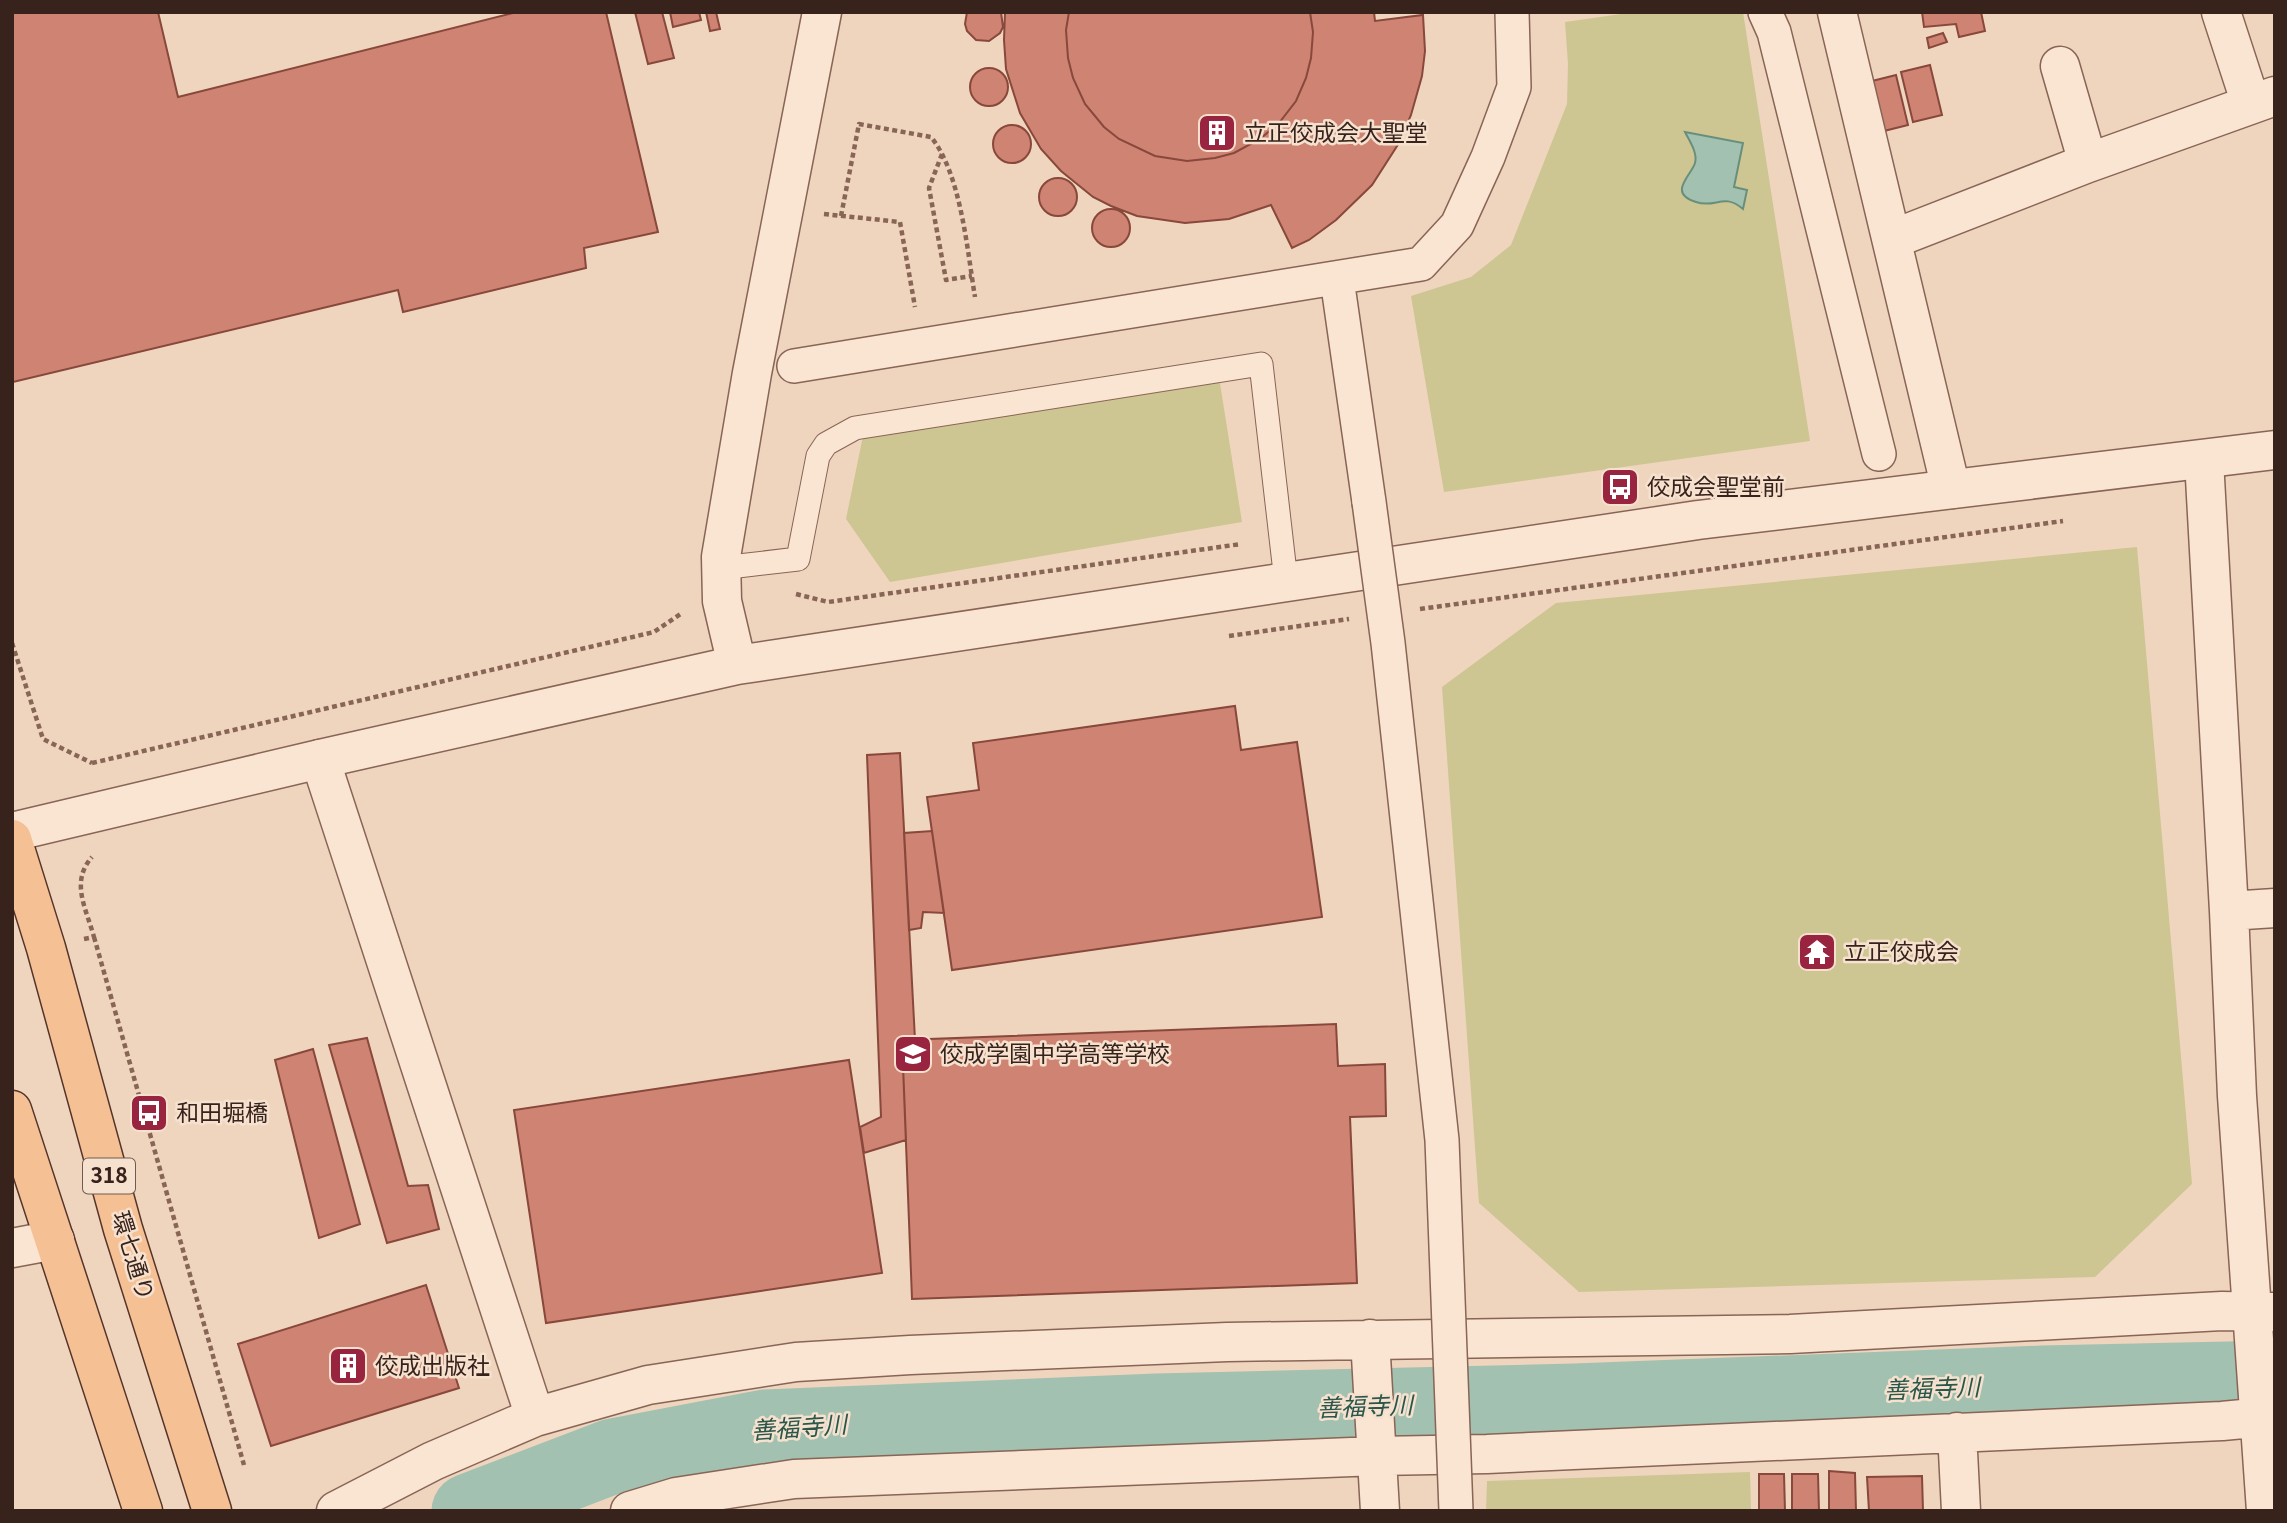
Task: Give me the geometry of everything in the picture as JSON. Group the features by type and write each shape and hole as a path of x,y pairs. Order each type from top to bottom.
{"main road":[{"name":"環七通り","path":"12,839 46,948 123,1229 212,1511"},
{"path":"12,1110 143,1511"}],"street":[{"path":"737,665 722,601 721,557 752,373 822,12"},
{"path":"794,366 1421,264 1457,225 1489,158 1514,87 1512,12"},
{"path":"1765,12 1774,32 1879,454"},
{"path":"1837,12 1951,489"},
{"path":"1893,239 2088,163 2263,100 2221,12"},
{"path":"2060,66 2088,163"},
{"path":"1337,279 1388,643 1442,1140 1456,1511"},
{"path":"12,832 737,665 1698,520 2275,450"},
{"path":"2204,460 2237,1096 2261,1319 2266,1511"},
{"path":"320,759 535,1417"},
{"path":"2229,911 2275,908"},
{"path":"12,1248 55,1240"},
{"path":"336,1511 433,1461 535,1417 648,1385 796,1362 1227,1342 1371,1349 1790,1334 2222,1311 2261,1319"},
{"path":"1371,1349 1380,1511"},
{"path":"630,1511 676,1497 794,1479 1376,1443 1501,1454 2222,1421 2264,1410"},
{"path":"1957,1432 1961,1511"}],"lane":[{"path":"721,568 799,559 818,456 826,444 855,428 1261,364 1286,581"}],"path":[{"path":"841,216 859,124 931,137 943,152 954,180 982,336"},
{"path":"943,152 929,188 946,280 972,276"},
{"path":"822,214 900,222 909,276"},
{"path":"1417,610 2065,520"},
{"path":"764,563 774,578 797,594 828,602 1281,538"},
{"path":"12,643 43,739 92,763 654,632 689,608"},
{"path":"1224,636 1362,617"},
{"path":"92,763 111,844 94,855 83,867 79,884 246,1471"},
{"path":"46,948 94,937"}],"shaded area":[{"path":"1635,12 1743,12 1810,441 1444,492 1411,296 1471,277 1511,245 1567,104 1565,22"},
{"path":"1685,132 1743,143 1734,187 1747,190 1743,209 1725,201 1703,204 1683,194 1683,184 1696,159"},
{"path":"1219,377 1242,522 890,582 846,519 863,436"},
{"name":"立正佼成会","path":"2137,547 2192,1184 2095,1277 1579,1292 1479,1203 1442,687 1556,603"},
{"path":"1750,1472 1751,1511 1486,1511 1487,1481"}],"building":[{"path":"12,12 158,12 178,97 517,12 606,12 658,232 584,248 586,268 403,312 398,290 13,382"},
{"path":"635,12 662,12 674,58 648,64"},
{"path":"670,12 699,12 701,20 673,27"},
{"path":"706,12 716,12 720,29 710,31"},
{"path":"967,12 1001,12 1003,27 1000,33 989,41 976,40 967,31"},
{"name":"立正佼成会大聖堂","path":"1005,12 1374,12 1375,21 1423,15 1425,51 1422,76 1411,115 1399,143 1372,185 1336,220 1309,240 1292,248 1271,205 1229,219 1185,223 1137,216 1093,197 1061,171 1041,149 1020,113 1006,69"},
{"path":"1069,12 1310,12 1313,32 1311,58 1296,101 1279,123 1260,139 1234,153 1215,158 1187,161 1155,156 1119,139 1104,127 1085,104 1073,78 1068,58 1066,30"},
{"path":"1922,12 1981,12 1985,31 1959,37 1956,24 1924,27"},
{"path":"1943,33 1947,42 1929,48 1927,38"},
{"path":"1930,65 1942,115 1913,122 1901,72"},
{"path":"989,68 1003,73 1008,87 1003,101 989,106 975,101 970,87 975,73"},
{"path":"1896,75 1908,125 1880,132 1868,82"},
{"path":"1012,125 1026,130 1031,144 1026,158 1012,163 998,158 993,144 998,130"},
{"path":"1058,178 1072,183 1077,197 1072,211 1058,216 1044,211 1039,197 1044,183"},
{"path":"1111,209 1125,214 1130,228 1125,242 1111,247 1097,242 1092,228 1097,214"},
{"path":"1235,706 1241,750 1297,742 1322,917 952,970 927,797 979,790 973,743"},
{"path":"900,753 915,1040 902,1040 906,1140 864,1153 860,1127 881,1117 867,755"},
{"path":"932,831 944,913 923,912 921,928 909,930 904,833"},
{"path":"1336,1024 1338,1066 1385,1064 1386,1116 1350,1117 1357,1283 912,1299 902,1040"},
{"path":"367,1038 408,1186 428,1185 439,1229 387,1243 329,1045"},
{"path":"313,1049 360,1224 319,1238 275,1060"},
{"path":"849,1060 882,1273 546,1323 514,1110"},
{"name":"佼成出版社","path":"426,1285 459,1388 271,1446 238,1344"},
{"path":"1829,1471 1855,1473 1856,1511 1829,1511"},
{"path":"1759,1474 1784,1474 1785,1511 1759,1511"},
{"path":"1792,1474 1818,1474 1819,1511 1792,1511"},
{"path":"1922,1476 1923,1511 1869,1511 1867,1477"}],"waterway":[{"name":"善福寺川","path":"469,1511 613,1456 765,1427 1157,1411 1575,1401 2043,1383 2275,1378"}],"place":[{"name":"立正佼成会大聖堂","path":"1217,133"},
{"name":"佼成会聖堂前","path":"1620,487"},
{"name":"立正佼成会","path":"1817,952"},
{"name":"佼成学園中学高等学校","path":"913,1054"},
{"name":"和田堀橋","path":"149,1113"},
{"name":"佼成出版社","path":"348,1366"}]}
